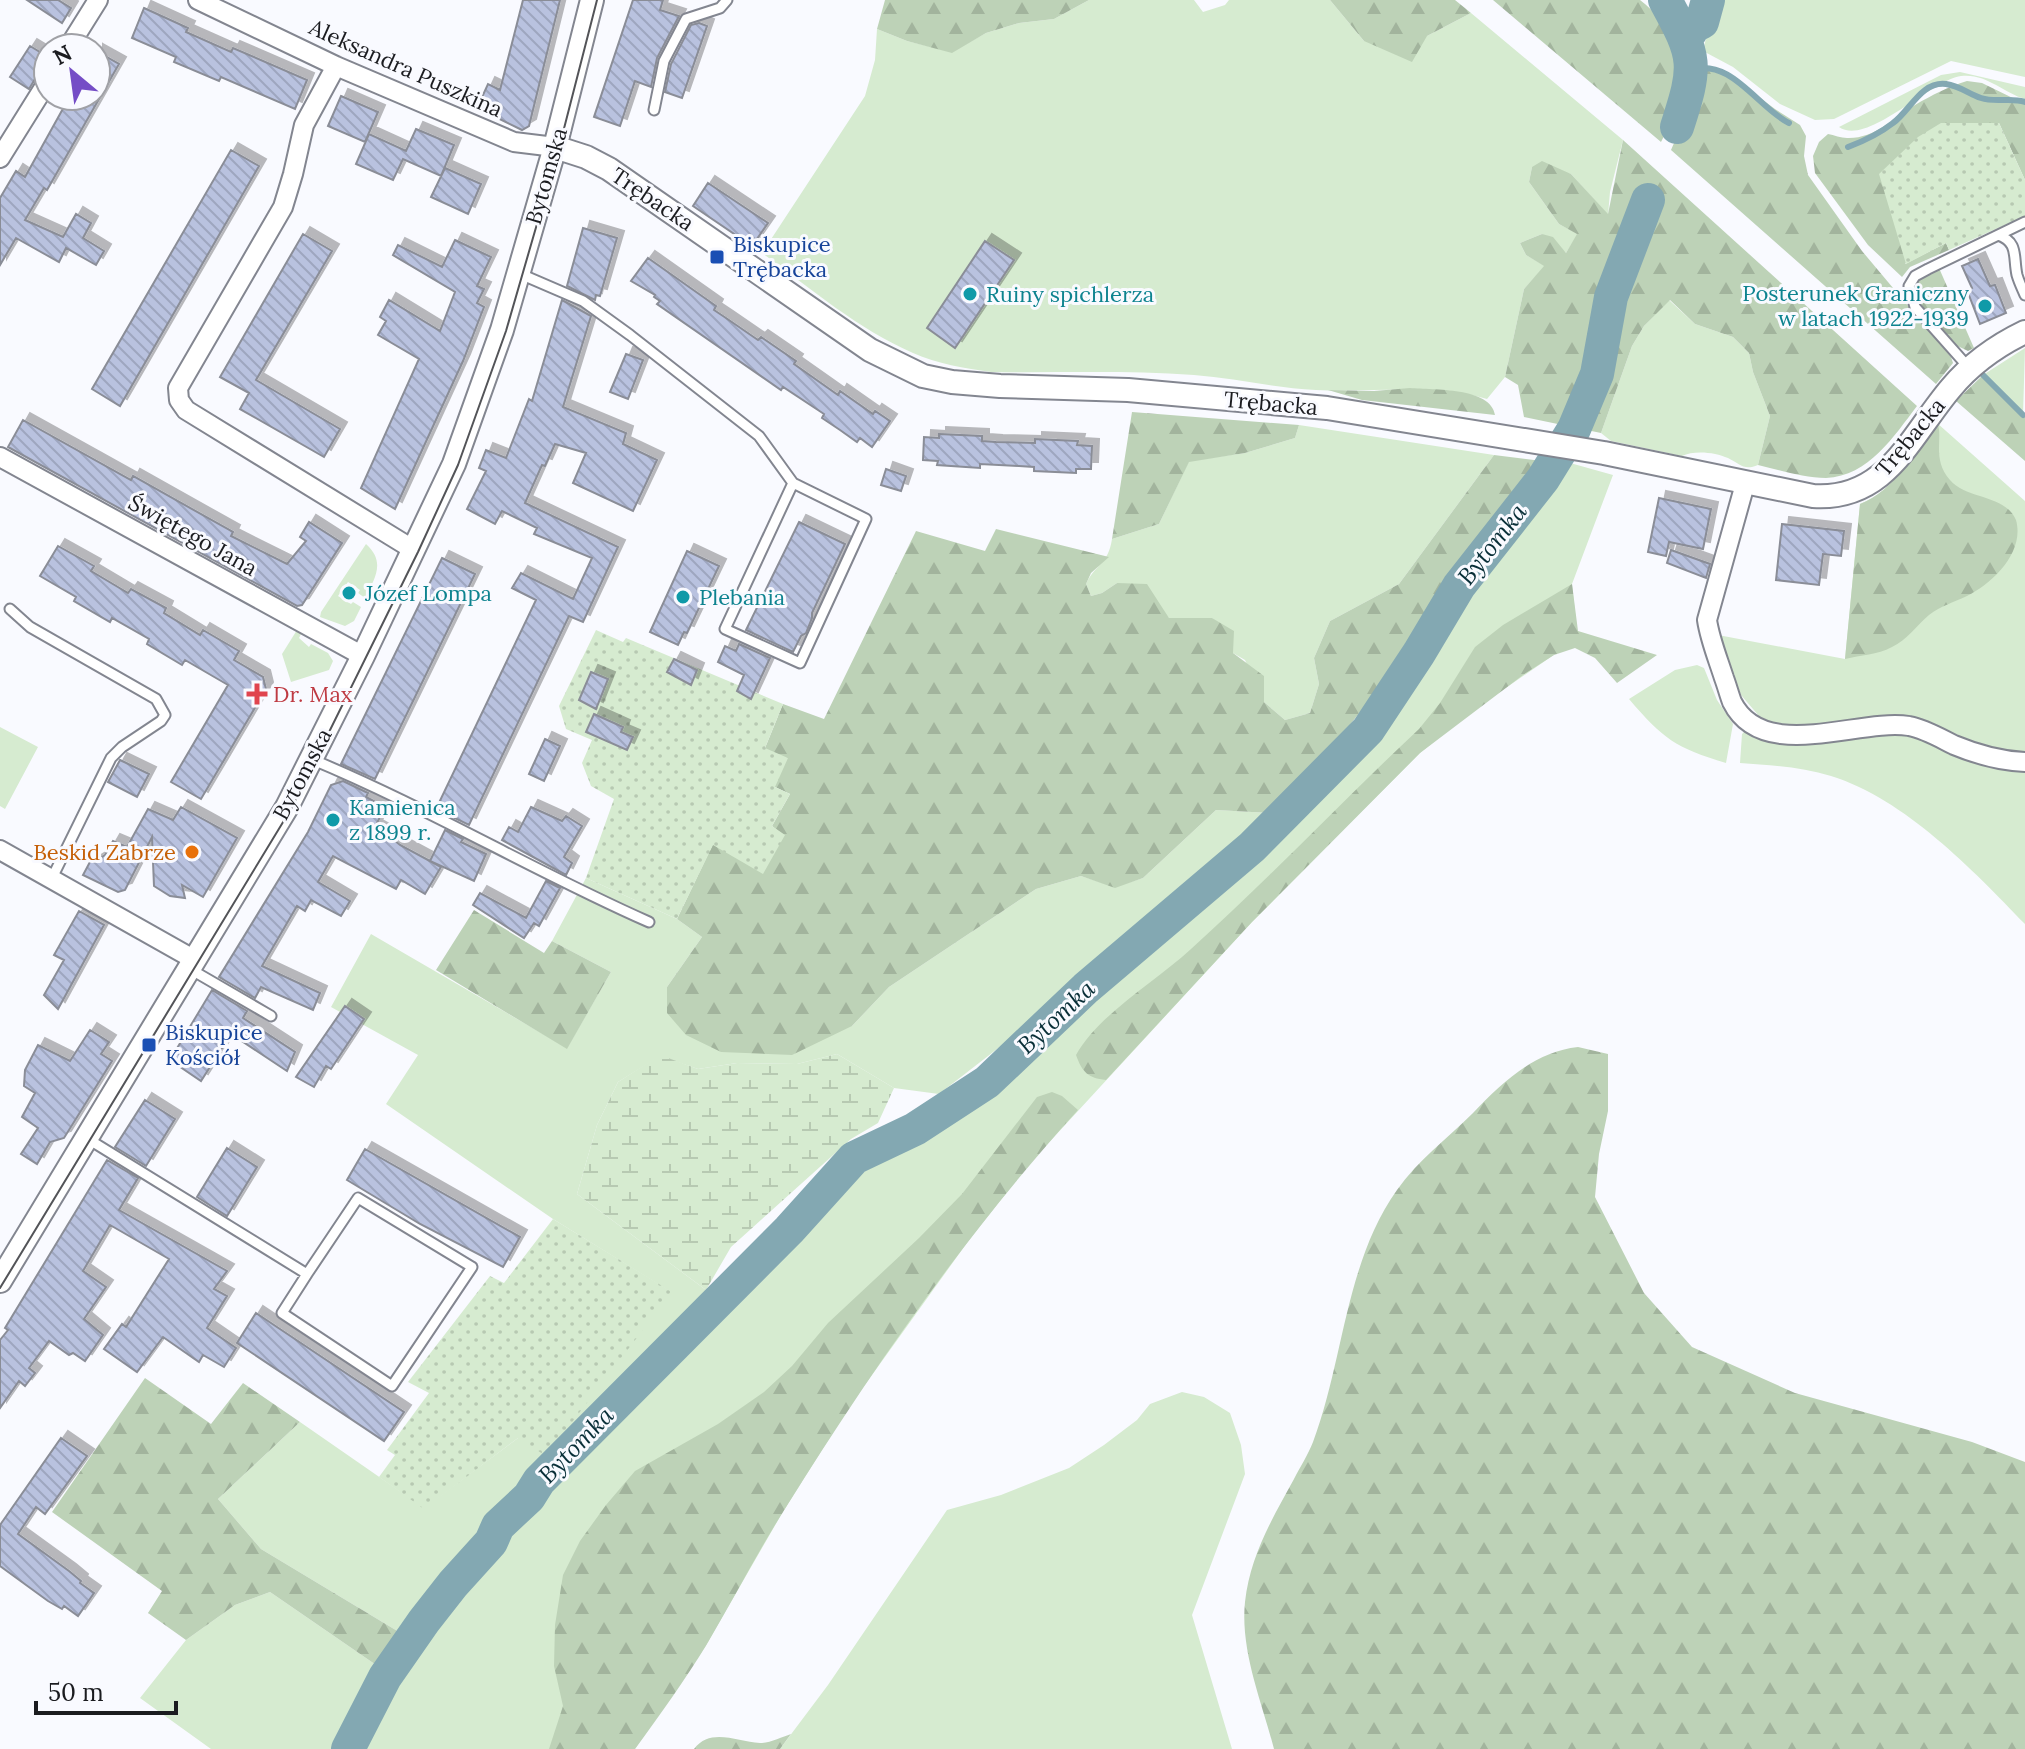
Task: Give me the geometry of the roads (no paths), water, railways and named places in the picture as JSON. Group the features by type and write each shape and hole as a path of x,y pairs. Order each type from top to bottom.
{"street":[{"path":"78,32 98,0"},
{"name":"Aleksandra Puszkina","path":"198,0 336,66 514,142 555,147"},
{"name":"Bytomska","path":"0,1281 287,807 454,464 479,398 518,273 555,147 592,0"},
{"path":"336,66 304,125 283,207 178,388 178,394 186,410 414,550"},
{"path":"0,158 32,107"},
{"name":"Trębacka","path":"555,147 609,169 870,350 923,376 1000,386 1128,390 1327,408 1604,453 1813,496 1834,497 1858,491 1874,480 1901,454 1952,386 2004,342 2025,332"},
{"name":"Świętego Jana","path":"0,457 363,656"},
{"path":"1745,484 1707,620 1732,702 1741,714 1761,729 1778,734 1911,726 1980,755 2025,762"},
{"path":"0,850 52,878 192,964"}],"lane":[{"path":"654,110 664,61 686,19 720,8 727,0"},
{"path":"1978,362 1915,307 1909,286 1915,276 2025,222"},
{"path":"1998,235 2013,244 2017,274 2025,295"},
{"path":"518,273 583,301 759,436 793,483 866,519 800,663 725,629 793,483"},
{"path":"10,609 30,627 156,699 165,715 111,758 52,878"},
{"path":"311,759 494,845 591,897 649,922"},
{"path":"192,964 271,1016"},
{"path":"85,1138 307,1274"},
{"path":"358,1198 472,1267 392,1386 282,1313 307,1274 358,1198"}],"waterway":[{"name":"Bytomka","path":"1660,0 1668,6"},
{"name":"Bytomka","path":"1665,0 1683,36 1690,62 1688,89 1677,127"},
{"name":"Bytomka","path":"1686,39 1694,26 1702,22 1708,0"},
{"path":"1691,70 1705,68 1731,77 1789,123"},
{"path":"1848,147 1888,127 1923,92 1937,84 1951,85 1987,99 2025,102"},
{"name":"Bytomka","path":"348,1749 385,1677 453,1584 491,1542 498,1526 789,1230 854,1158 915,1129 987,1082 1086,988 1252,847 1368,730 1459,586 1543,479 1574,429 1597,374 1611,297 1648,200"},
{"path":"1983,375 2023,415"}],"tram line":[{"path":"0,1288 291,809 418,552 458,465 506,331 559,148 597,0"}],"place":[{"name":"Biskupice Trębacka","path":"717,257"},
{"name":"Ruiny spichlerza","path":"970,294"},
{"name":"Posterunek Graniczny w latach 1922-1939","path":"1985,306"},
{"name":"Józef Lompa","path":"349,593"},
{"name":"Plebania","path":"683,597"},
{"name":"Dr. Max","path":"257,694"},
{"name":"Kamienica z 1899 r.","path":"333,820"},
{"name":"Beskid Zabrze","path":"192,852"},
{"name":"Biskupice Kościół","path":"149,1045"}]}
